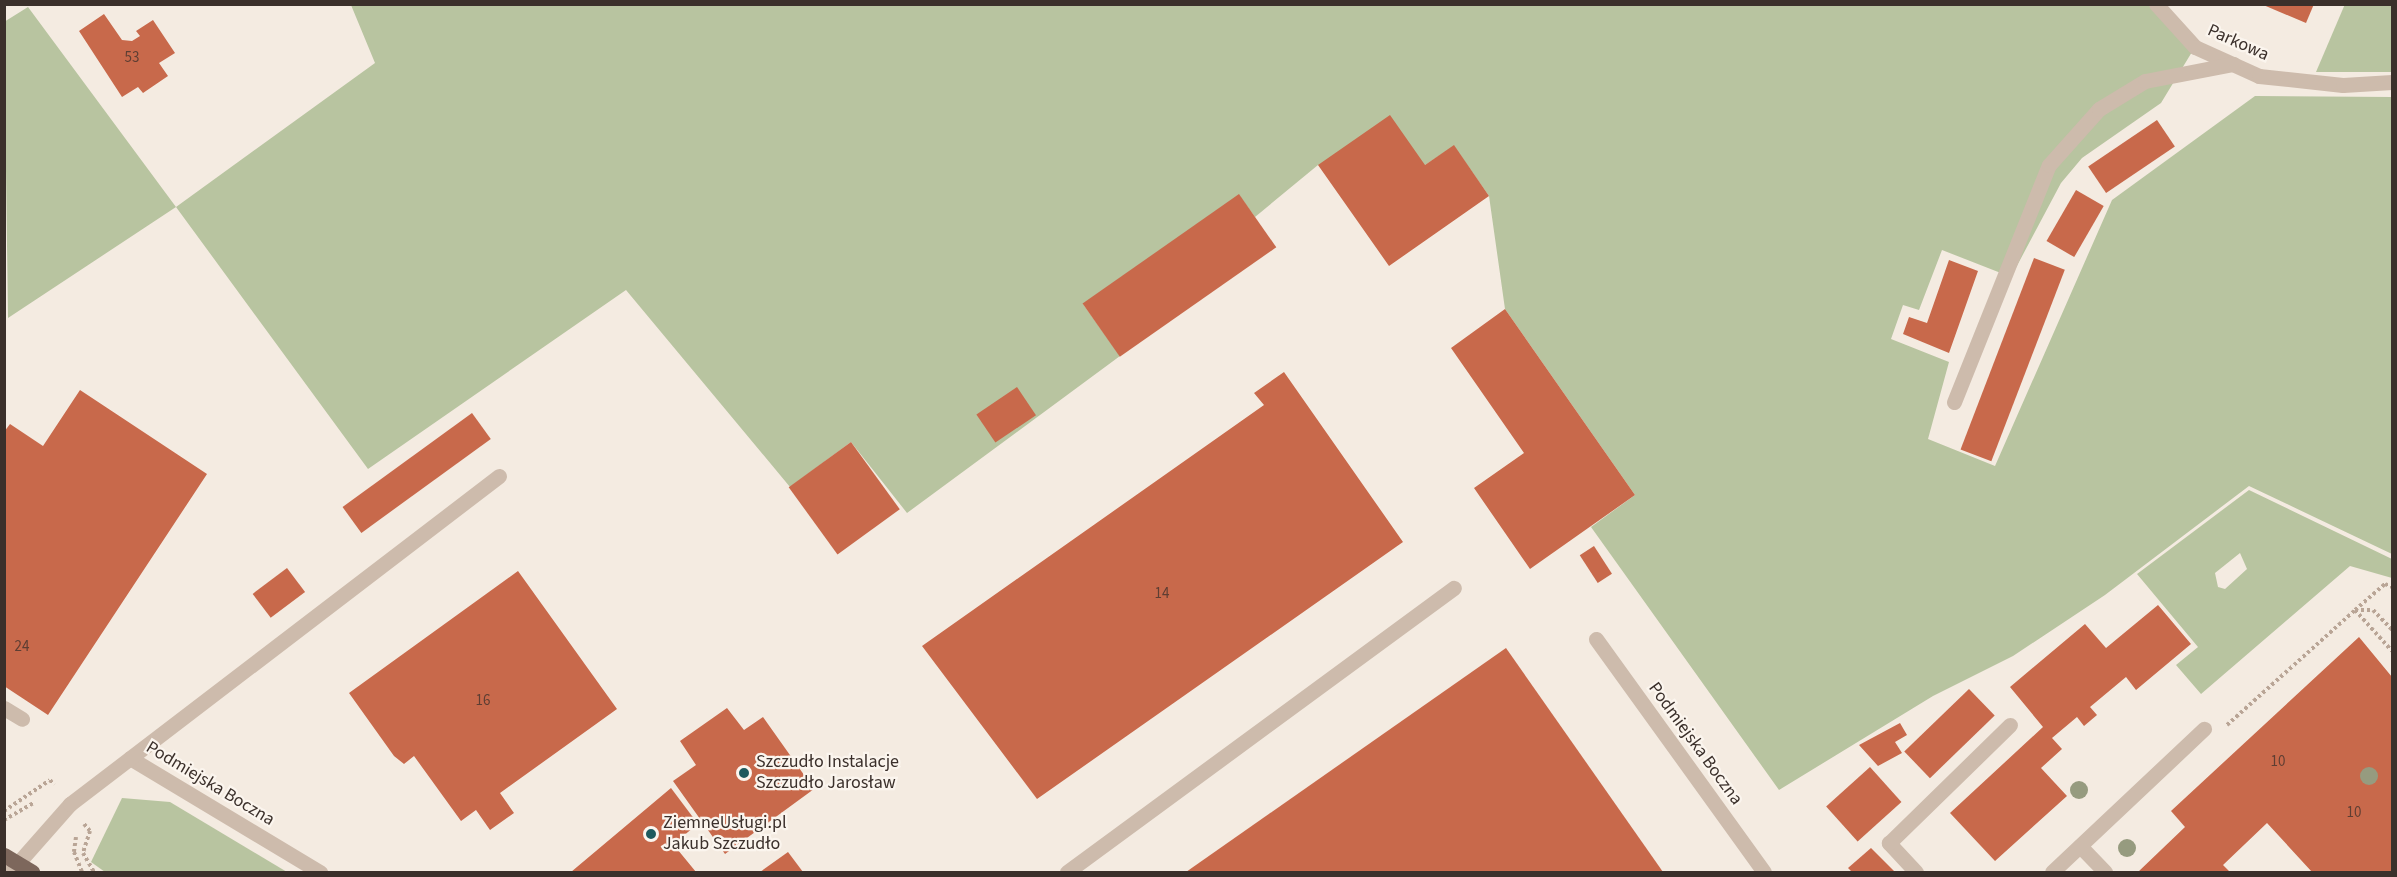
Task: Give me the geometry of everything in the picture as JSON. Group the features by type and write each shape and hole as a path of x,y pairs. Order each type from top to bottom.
{"main road":[{"path":"10,863 32,873"}],"street":[{"name":"Parkowa","path":"2156,4 2195,46 2259,76 2296,82 2392,82"},
{"path":"1954,402 2028,205 2049,165 2099,109 2145,81 2234,64"},
{"path":"130,758 499,476"},
{"path":"1067,873 1454,588"},
{"name":"Podmiejska Boczna","path":"1596,639 1764,873"},
{"path":"4,708 22,719"},
{"path":"1916,873 1889,843 2010,725"},
{"path":"2052,873 2204,729"},
{"name":"Podmiejska Boczna","path":"10,863 58,815 130,758 320,873"},
{"path":"2080,846 2105,873"}],"path":[{"path":"2204,729 2223,729 2385,584 2392,586"},
{"path":"2355,610 2373,610 2392,630"},
{"path":"2355,610 2392,651"}],"green space":[{"path":"2345,4 2392,5 2392,72 2316,72"},
{"path":"351,5 2156,5 2195,47 2161,103 2082,158 2061,183 2011,277 1942,250 1919,310 1903,305 1891,339 1949,362 1928,439 1995,466 2112,200 2255,96 2392,97 2392,554 2249,486 2105,595 2013,656 1933,696 1779,790 1591,527 1635,495 1505,309 1489,196 1454,146 1425,165 1318,165 1255,217 1239,195 1083,304 1120,356 907,513 851,442 790,487 626,290 368,469 176,207 375,63"},
{"path":"28,7 176,207 8,318 4,22"},
{"path":"2249,490 2392,559 2392,578 2350,566 2201,694 2176,665 2198,647 2137,574","holes":["2240,553 2247,569 2225,589 2218,587 2215,573"]},
{"path":"122,798 170,802 287,872 105,872 91,862"}],"building":[{"path":"2261,4 2314,4 2306,23"},
{"path":"104,14 122,40 132,41 140,36 136,31 153,20 175,53 159,63 168,76 143,93 138,87 122,97 79,31"},
{"path":"1390,115 1425,165 1454,145 1489,196 1389,266 1318,165"},
{"path":"2157,120 2175,147 2106,193 2088,166"},
{"path":"2076,190 2104,206 2074,257 2046,241"},
{"path":"1239,194 1276,247 1120,357 1083,304"},
{"path":"2034,258 2065,270 1991,461 1961,449"},
{"path":"1949,260 1978,271 1949,353 1903,334 1909,317 1927,323"},
{"path":"1505,309 1635,495 1530,569 1474,488 1524,453 1451,348"},
{"path":"1284,372 1403,542 1037,799 922,646 1264,405 1254,393"},
{"path":"1017,387 1036,415 995,443 976,414"},
{"path":"80,390 207,474 48,715 4,686 4,432 10,424 43,446"},
{"path":"472,413 491,439 361,533 343,507"},
{"path":"851,442 900,509 837,554 789,487"},
{"path":"1594,546 1612,574 1598,583 1580,555"},
{"path":"287,568 305,592 271,618 253,594"},
{"path":"518,571 617,709 500,793 514,813 490,830 476,810 461,821 414,756 404,764 394,756 349,693"},
{"path":"2158,605 2191,644 2136,690 2126,677 2090,707 2097,715 2084,726 2077,717 2052,738 2062,749 2041,768 2067,796 1995,861 1950,813 2043,727 2010,687 2085,624 2106,648"},
{"path":"2359,637 2392,677 2392,872 2312,872 2267,823 2223,865 2230,872 2138,872 2185,827 2171,811"},
{"path":"1506,648 1663,872 1186,872"},
{"path":"1969,689 1995,716 1930,778 1904,752"},
{"name":"Szczudło Instalacje Szczudło Jarosław","path":"727,708 744,730 763,717 814,789 725,854 673,781 696,765 680,741"},
{"path":"1900,723 1907,735 1895,742 1902,753 1878,766 1859,745"},
{"path":"1870,767 1901,802 1858,841 1826,806"},
{"name":"ZiemneUsługi.pl Jakub Szczudło","path":"671,788 698,824 673,844 696,872 571,872"},
{"path":"1871,848 1895,872 1852,872 1848,868"},
{"path":"788,852 803,872 760,872"}],"place":[{"name":"Szczudło Instalacje Szczudło Jarosław","path":"744,773"},
{"name":"ZiemneUsługi.pl Jakub Szczudło","path":"651,834"}]}
